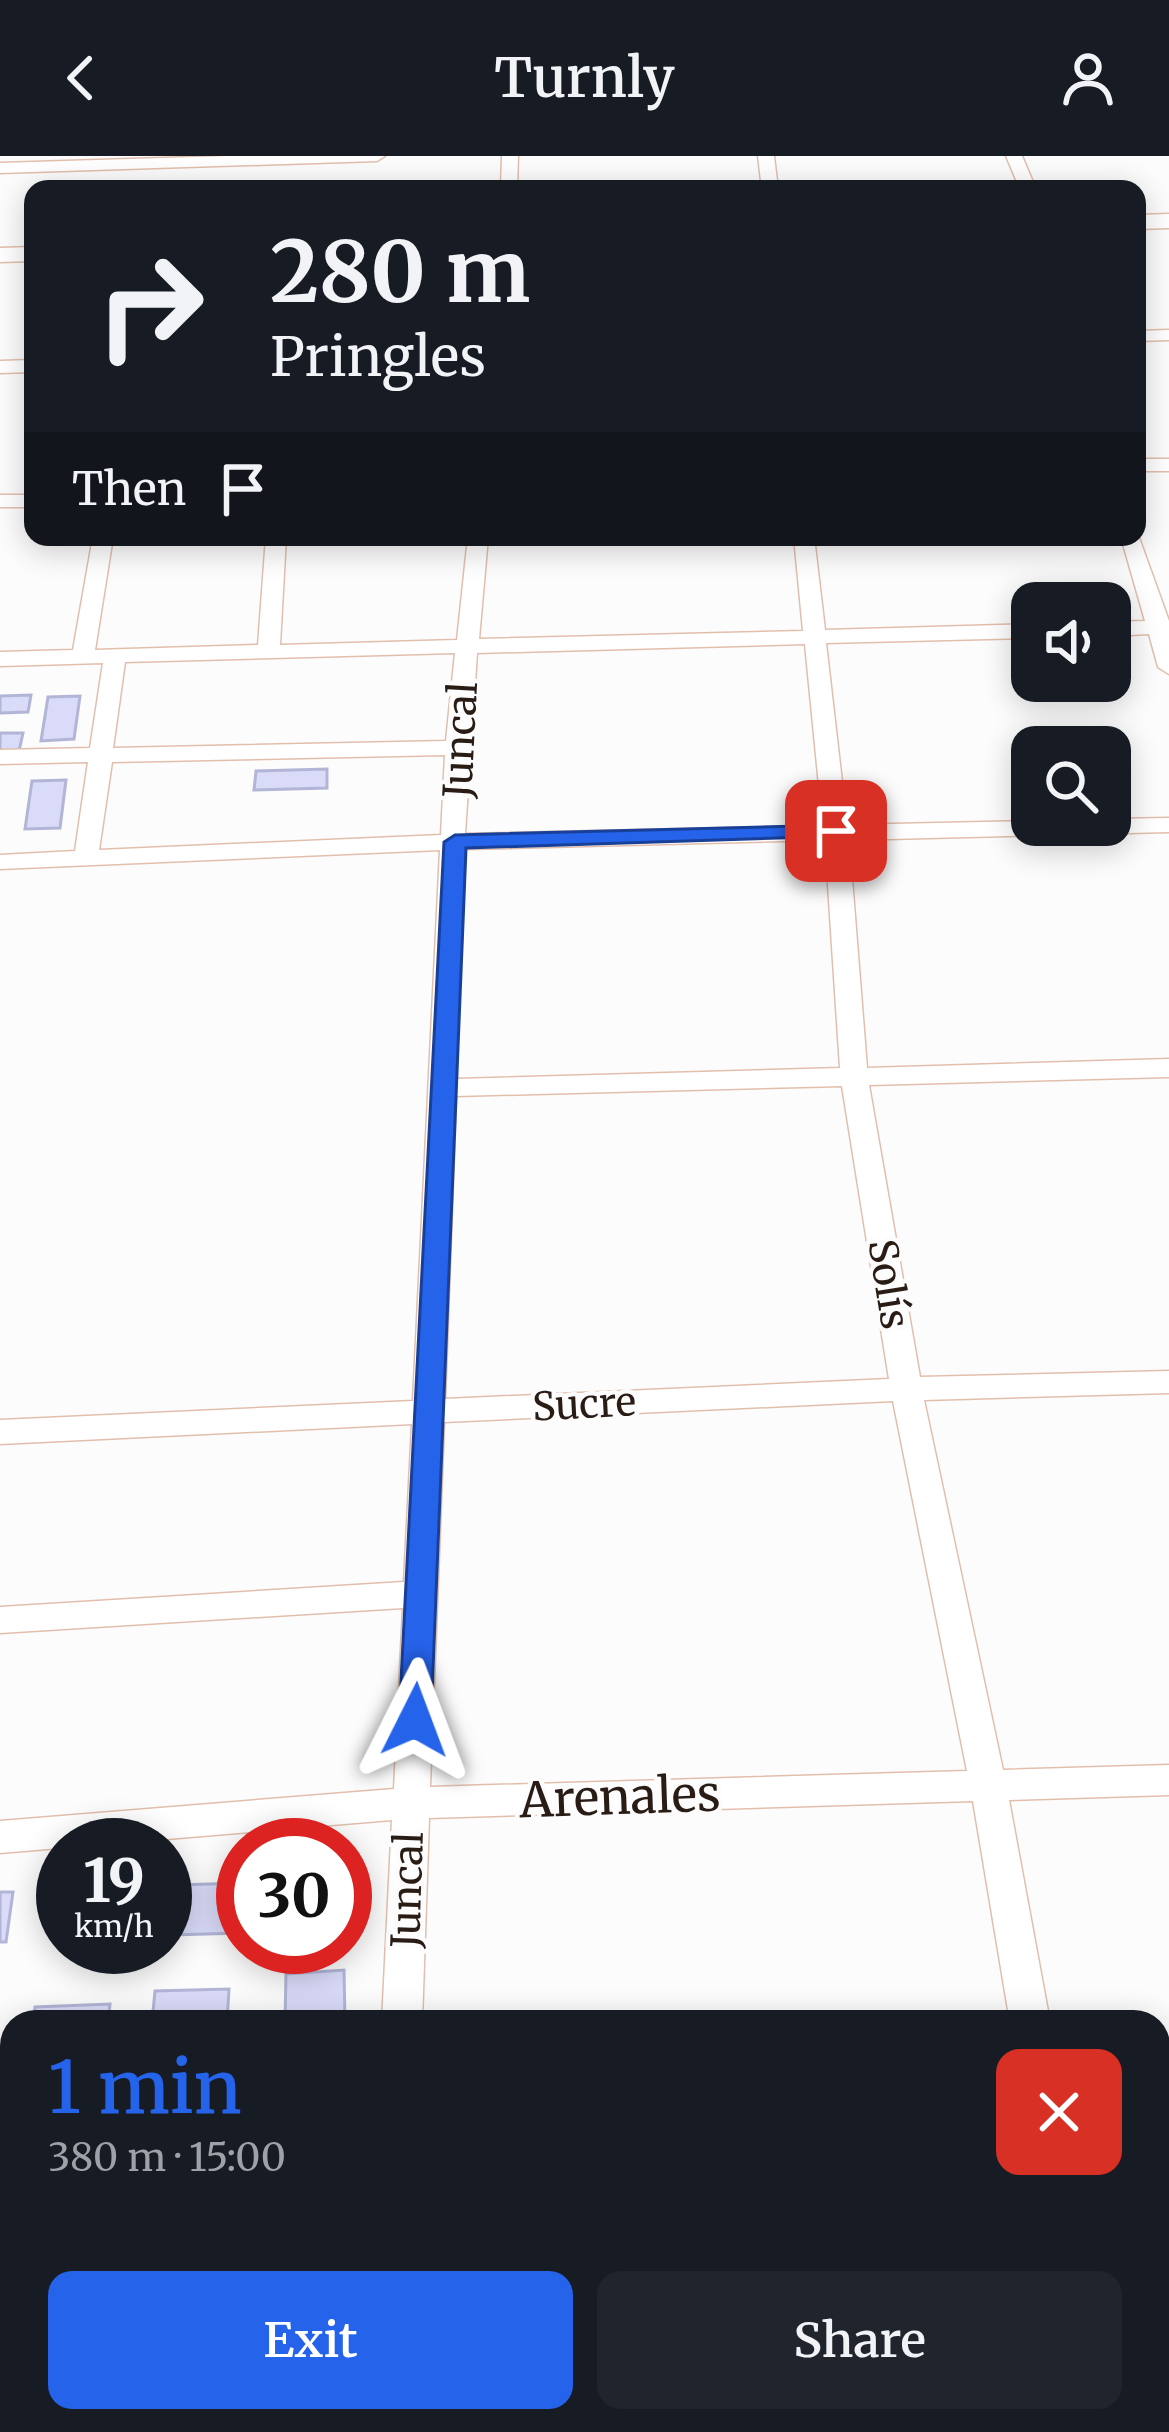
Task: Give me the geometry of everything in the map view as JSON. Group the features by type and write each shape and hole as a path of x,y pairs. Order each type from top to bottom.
{"street":[{"path":"0,168 377,156"},
{"path":"94,180 97,164"},
{"path":"83,656 101,546"},
{"path":"269,651 275,546"},
{"name":"Juncal","path":"402,2010 423,1594 440,1088 458,748 477,546"},
{"name":"Solís","path":"806,546 836,831 854,1076 906,1389 988,1785 1028,2010"},
{"path":"1134,546 1164,627 1169,667"},
{"path":"1131,628 1164,627"},
{"path":"0,659 1011,632"},
{"path":"86,859 115,656"},
{"path":"0,757 458,748"},
{"path":"0,862 455,842 1169,825"},
{"path":"440,1088 1169,1068"},
{"name":"Sucre","path":"0,1432 906,1389 1169,1382"},
{"path":"0,1619 423,1594"},
{"name":"Arenales","path":"0,1837 410,1803 1169,1780"}],"building":[{"path":"31,695 28,712 0,713 0,696"},
{"path":"80,696 74,739 41,741 48,697"},
{"path":"0,733 23,733 19,751 0,751"},
{"path":"327,769 327,788 254,790 256,771"},
{"path":"66,780 60,828 25,829 32,781"},
{"path":"192,1884 216,1884 216,1934 192,1934"},
{"path":"0,1892 13,1892 6,1942 0,1942"},
{"path":"286,1974 344,1974 345,2010 285,2010"},
{"path":"229,1989 228,2010 153,2010 155,1991"},
{"path":"110,2004 109,2010 35,2007"}],"route":[{"path":"415,1720 440,1088 455,842 836,831"}]}
